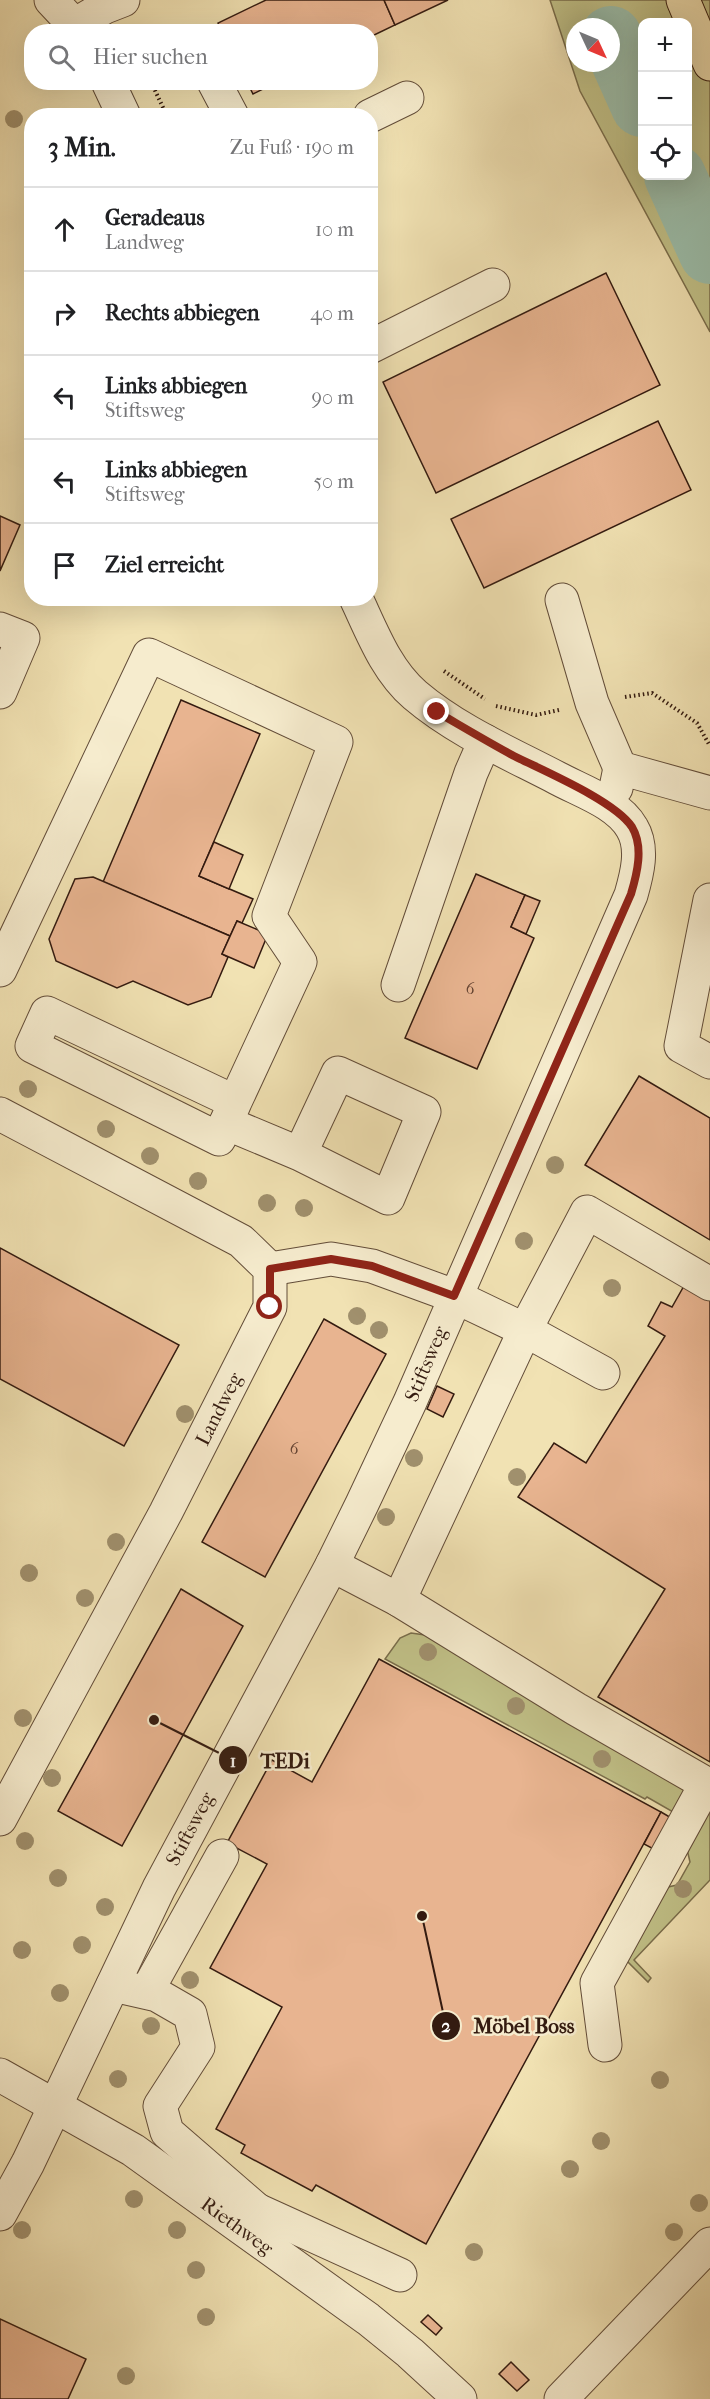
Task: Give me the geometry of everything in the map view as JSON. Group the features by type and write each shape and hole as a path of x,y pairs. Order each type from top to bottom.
{"main road":[{"path":"683,0 710,64"}],"street":[{"path":"51,0 75,24"},
{"path":"84,24 105,7 123,0"},
{"path":"112,90 120,108"},
{"path":"218,90 228,108"},
{"path":"378,112 406,98"},
{"path":"378,343 493,285"},
{"path":"561,600 592,703 620,768 613,808"},
{"name":"Stiftsweg","path":"0,2214 28,2163 180,1848 332,1565 405,1412 631,894 639,869 638,849 632,828 613,808 485,741 437,712 395,673 380,649 360,606"},
{"path":"0,628 23,638 0,692"},
{"path":"0,970 150,655 336,742 269,916 300,962 231,1112 219,1139 32,1046 47,1013 231,1112 300,1154"},
{"path":"398,985 471,773 485,741"},
{"path":"620,768 710,793"},
{"path":"710,900 681,1046 710,1062"},
{"path":"0,1114 241,1241 270,1269 331,1259 372,1266 454,1296 525,1330 603,1373"},
{"path":"399,1600 525,1330 587,1212 710,1284"},
{"name":"Landweg","path":"0,1819 166,1512 270,1307 270,1269"},
{"path":"332,1565 399,1600 576,1709 708,1785 597,1983 605,2045"},
{"path":"147,1991 222,1856"},
{"path":"113,1984 158,1995 190,2014 198,2047 160,2106 167,2132 249,2220 400,2275"},
{"name":"Riethweg","path":"0,2075 133,2150 249,2220 410,2353 460,2399"},
{"path":"561,2399 710,2244"}],"path":[{"path":"155,90 163,108"},
{"path":"378,572 380,576"},
{"path":"442,670 496,706 536,715 652,693 697,723 710,746"}],"green space":[{"path":"550,0 710,0 710,332 580,91 574,72 620,72 620,18 566,18 566,49"},
{"path":"411,1633 425,1635 692,1793 680,1816 385,1659 400,1638"},
{"path":"710,1808 710,1880 634,1960 651,1978 648,1982 626,1960 659,1889 677,1885 690,1862 686,1845"}],"building":[{"path":"266,0 384,0 395,25 378,33 378,24 218,23"},
{"path":"384,0 448,0 395,25"},
{"path":"606,273 660,385 436,493 383,382"},
{"path":"658,421 691,490 484,588 451,519"},
{"path":"0,516 20,525 0,571"},
{"path":"181,700 260,734 199,876 253,899 242,923 237,921 230,936 103,882"},
{"path":"214,842 243,855 229,889 199,876"},
{"path":"476,874 525,895 511,927 534,938 477,1069 405,1038"},
{"path":"93,877 230,936 222,954 228,957 211,997 188,1005 133,981 117,988 56,961 49,939 75,879"},
{"path":"525,895 540,901 526,934 511,927"},
{"path":"237,921 268,934 254,968 222,954"},
{"path":"639,1076 710,1118 710,1240 585,1165"},
{"path":"0,1248 179,1345 124,1446 0,1379"},
{"path":"689,1277 710,1290 710,1762 598,1697 665,1589 518,1497 554,1443 586,1463 665,1336 648,1326 661,1302 672,1307"},
{"path":"324,1319 386,1354 265,1577 202,1542"},
{"path":"437,1386 454,1394 443,1417 427,1409"},
{"path":"181,1589 243,1626 122,1846 58,1811"},
{"path":"379,1659 661,1812 426,2244 316,2185 312,2191 241,2153 245,2145 216,2129 282,2007 210,1968 267,1864 227,1843 272,1760 312,1782"},
{"path":"661,1812 680,1823 663,1854 644,1844"},
{"path":"428,2315 442,2328 436,2335 421,2322"},
{"path":"0,2319 86,2359 68,2399 0,2399"},
{"path":"511,2362 529,2380 517,2391 499,2374"}],"waterway":[{"path":"620,57 638,97"},
{"path":"677,180 710,253"}],"place":[{"name":"TEDi","path":"154,1720"},
{"name":"Möbel Boss","path":"422,1916"}],"route":[{"path":"270,1307 270,1269 331,1259 372,1266 454,1296 631,894 639,869 638,849 632,828 613,808 485,741 437,712"}]}
